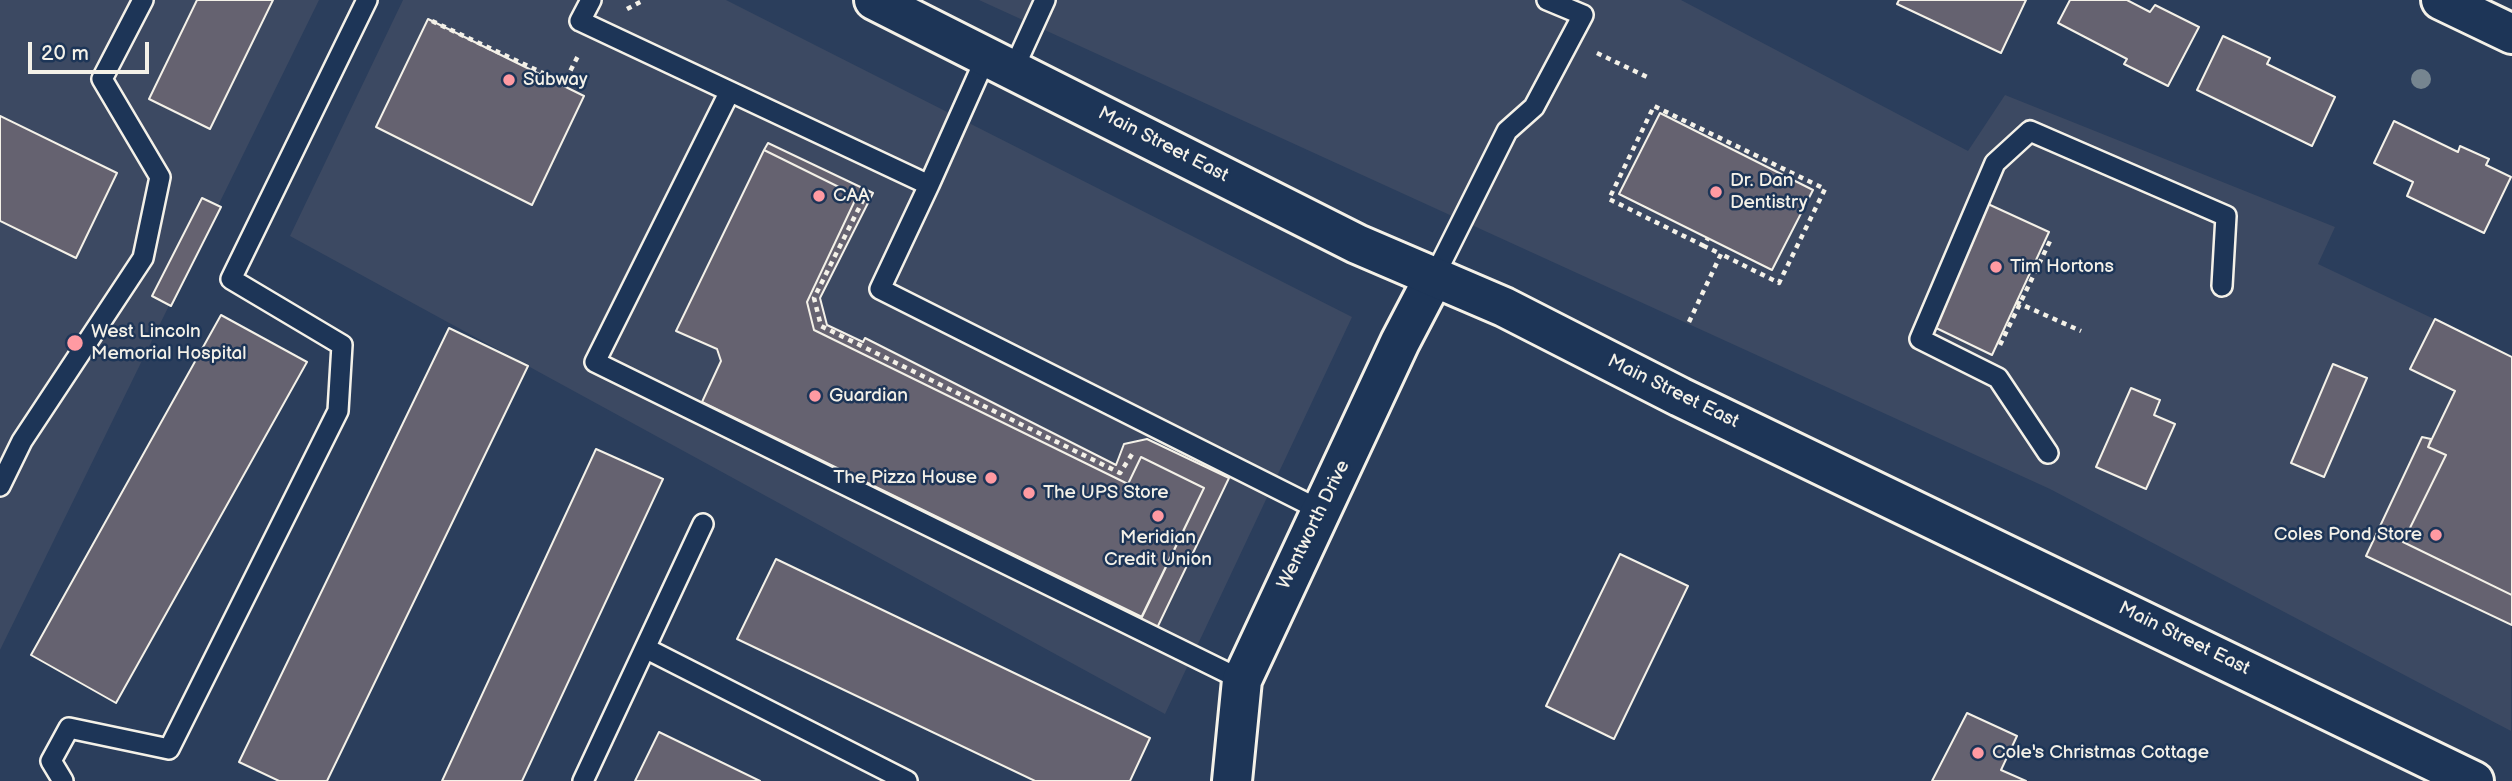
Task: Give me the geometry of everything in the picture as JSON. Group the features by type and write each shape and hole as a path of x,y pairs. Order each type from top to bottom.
{"main road":[{"name":"Main Street East","path":"874,0 1001,61 1357,244 1433,279 1504,307 1680,397 2474,781"},
{"path":"2466,5 2512,34"},
{"name":"Wentworth Drive","path":"1232,781 1242,680 1257,642 1322,511 1400,342 1433,279"}],"lane":[{"path":"0,486 22,441 143,258 160,177 102,79 143,0"},
{"path":"63,781 51,761 69,728 169,749 338,411 342,345 231,279 367,0"},
{"path":"591,0 580,21 929,185"},
{"path":"1045,0 1001,61 929,185 880,289 1322,511"},
{"path":"1433,279 1507,131 1534,107 1583,15 1547,0"},
{"path":"729,93 595,362 1242,680"},
{"path":"2048,453 1998,378 1920,339 1994,163 2030,131 2226,216 2222,286"},
{"path":"583,781 647,649 703,524"},
{"path":"647,649 907,781"}],"path":[{"path":"626,10 644,0"},
{"path":"432,21 564,83 579,54"},
{"path":"1570,40 1647,77"},
{"path":"1654,106 1825,190 1779,283 1704,246 1609,200 1654,106"},
{"path":"1704,246 1708,238"},
{"path":"1999,348 2018,303 2051,239"},
{"path":"1689,322 1721,254"},
{"path":"2018,303 2081,331"}],"shaded area":[{"name":"West Lincoln Memorial Hospital","path":"0,0 319,0 0,650"},
{"path":"403,0 726,0 1352,317 1165,714 290,236"},
{"path":"979,0 1681,0 1968,151 2005,95 2335,227 2318,264 2512,356 2511,731 2050,489"}],"building":[{"path":"197,0 273,0 210,129 149,99"},
{"path":"1899,0 2026,0 2001,53 1897,4"},
{"path":"2070,0 2127,0 2150,12 2155,5 2199,27 2168,86 2124,64 2127,59 2058,23"},
{"path":"428,19 584,96 532,205 376,127"},
{"path":"2223,36 2270,58 2267,64 2335,97 2312,146 2197,90"},
{"name":"Dr. Dan Dentistry","path":"1660,113 1813,190 1772,270 1619,194"},
{"path":"0,116 117,173 76,258 0,221"},
{"path":"2394,121 2458,152 2460,146 2489,159 2486,165 2511,177 2484,233 2407,196 2413,182 2374,163"},
{"path":"768,143 873,193 820,298 827,325 863,342 865,338 1116,465 1124,444 1147,439 1229,478 1157,628 1140,620 1204,488 1141,457 1128,484 814,330 807,302 857,196 764,150"},
{"path":"764,150 857,196 807,302 814,330 1128,484 1141,457 1204,488 1142,617 702,402 721,361 717,349 676,331"},
{"path":"202,198 221,207 171,306 152,296"},
{"name":"Tim Hortons","path":"1988,204 2049,232 1992,355 1932,326"},
{"path":"221,315 307,362 116,703 31,655"},
{"path":"2435,319 2512,357 2512,595 2403,542 2446,455 2428,447 2455,391 2410,369"},
{"path":"449,328 528,366 327,781 279,781 239,762"},
{"path":"2333,364 2367,378 2324,477 2291,463"},
{"path":"2131,388 2160,400 2154,415 2175,424 2146,489 2096,467"},
{"path":"2422,437 2431,439 2428,447 2446,455 2403,542 2512,595 2512,625 2366,556"},
{"path":"596,449 663,479 522,781 442,781"},
{"path":"1620,554 1688,586 1614,739 1546,706"},
{"path":"776,559 1150,738 1130,781 1035,781 737,639"},
{"name":"Cole's Christmas Cottage","path":"1967,713 2017,736 2001,770 2026,781 1932,781"},
{"path":"659,732 760,781 635,781"}],"place":[{"name":"Subway","path":"509,80"},
{"name":"Dr. Dan Dentistry","path":"1716,192"},
{"name":"CAA","path":"819,196"},
{"name":"Tim Hortons","path":"1996,267"},
{"name":"West Lincoln Memorial Hospital","path":"75,343"},
{"name":"Guardian","path":"815,396"},
{"name":"The Pizza House","path":"991,478"},
{"name":"The UPS Store","path":"1029,493"},
{"name":"Meridian Credit Union","path":"1158,516"},
{"name":"Coles Pond Store","path":"2436,535"},
{"name":"Cole's Christmas Cottage","path":"1978,753"}]}
